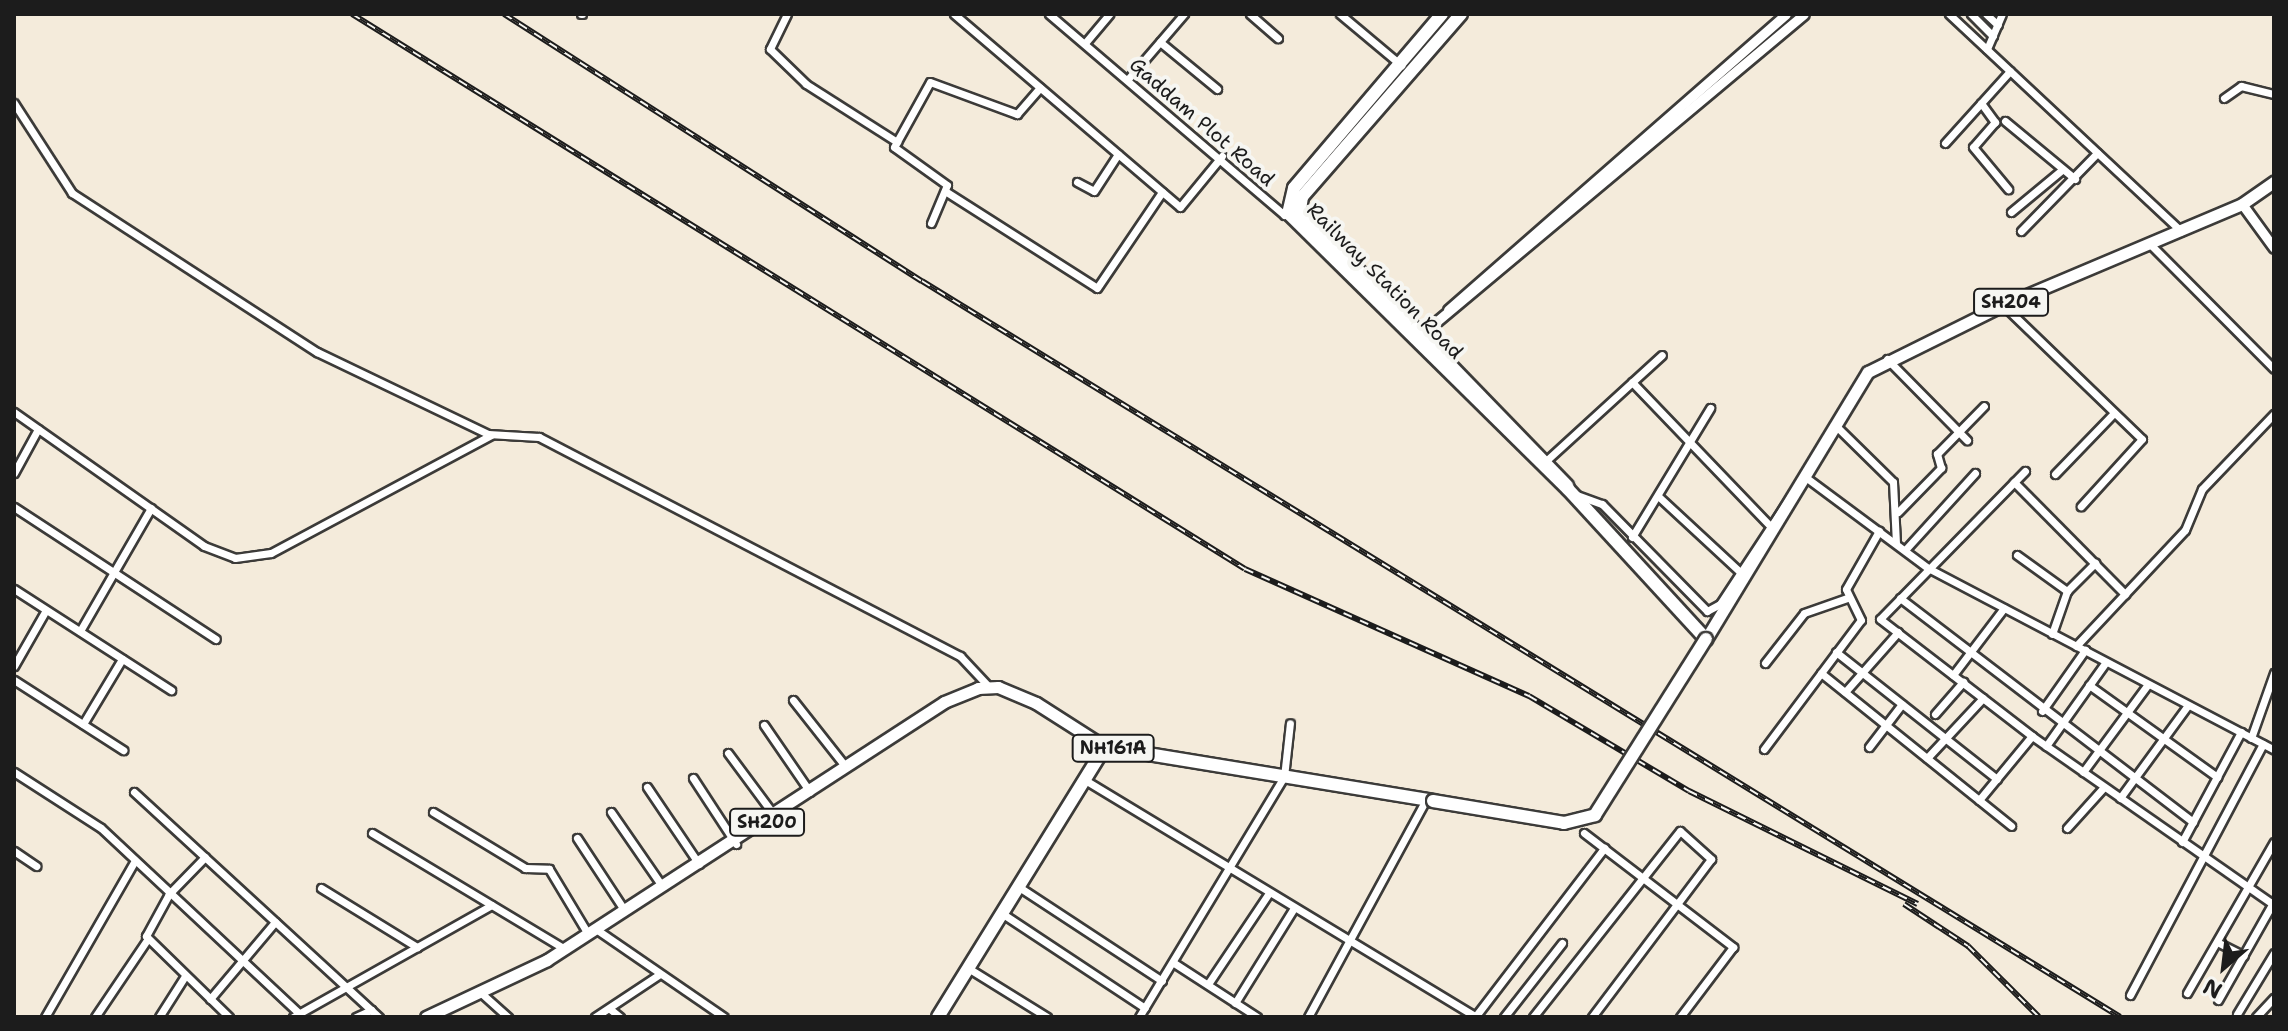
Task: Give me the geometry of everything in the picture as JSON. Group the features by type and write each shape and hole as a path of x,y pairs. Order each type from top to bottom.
{"highway":[{"name":"Railway Station Road","path":"1442,14 1294,188 1294,211 1586,508 1706,639"},
{"name":"Railway Station Road","path":"1294,211 1302,197 1461,14"},
{"name":"Railway Station Road","path":"1419,336 1548,459 1569,491"},
{"name":"NH161A","path":"938,1017 1105,747 1564,823 1595,815 1706,639"}],"main road":[{"name":"SH204","path":"1706,639 1868,372 1887,358 2003,305 2242,204 2274,182"},
{"path":"989,687 1036,703 1105,747"},
{"name":"SH200","path":"426,1017 565,949 736,844 944,702 989,687"}],"street":[{"path":"787,14 770,49 806,84 897,142"},
{"path":"954,14 1180,207 1222,156"},
{"name":"Gaddam Plot Road","path":"1049,14 1294,211"},
{"path":"1085,43 1109,14"},
{"path":"1128,79 1184,14"},
{"path":"1250,14 1278,38"},
{"path":"1340,14 1412,74"},
{"path":"1419,336 1786,14"},
{"path":"1550,222 1804,14"},
{"path":"1949,14 2181,231"},
{"path":"1971,14 1993,36"},
{"path":"1986,14 1998,25"},
{"path":"1987,49 2002,14"},
{"path":"1761,36 1769,44"},
{"path":"1160,42 1217,89"},
{"path":"1945,143 2010,71"},
{"path":"931,223 946,184 895,149 931,81 1017,114 1040,88"},
{"path":"2224,98 2241,86 2274,94"},
{"path":"14,103 72,193 317,352 491,435 524,435 960,656 989,687"},
{"path":"1981,103 1995,122 1973,147 2008,189"},
{"path":"2005,121 2075,179"},
{"path":"2021,231 2097,153"},
{"path":"1077,182 1094,191 1118,154"},
{"path":"2011,212 2063,169"},
{"path":"945,191 1097,288 1162,192"},
{"path":"2242,204 2274,248"},
{"path":"2149,243 2274,369"},
{"path":"2003,305 2142,441 2081,506"},
{"path":"1548,459 1662,355"},
{"path":"1887,358 1967,440"},
{"path":"1632,382 1688,445 1768,524"},
{"path":"1898,512 1941,468 1937,454 1984,406"},
{"path":"1632,537 1710,408"},
{"path":"2055,474 2114,413"},
{"path":"2076,646 2185,530 2202,489 2274,414"},
{"path":"15,416 219,554 252,558 491,435"},
{"path":"1835,425 1890,477 1898,512 1896,543"},
{"path":"14,473 38,429"},
{"path":"1880,619 2025,471"},
{"path":"1905,550 1975,473"},
{"path":"1569,491 1599,501 1702,610 1716,608 1768,524 1802,480 1928,568 2274,750"},
{"path":"2014,482 2125,594"},
{"path":"1658,496 1739,571"},
{"path":"14,507 216,639"},
{"path":"80,631 151,508"},
{"path":"1765,663 1804,613 1847,598 1879,531"},
{"path":"2017,555 2067,591"},
{"path":"2052,634 2067,591 2095,563"},
{"path":"14,589 171,690"},
{"path":"1847,598 1861,617 1880,619 2032,736 2203,857 2274,903 2218,1000"},
{"path":"1900,598 2042,711 2193,822"},
{"path":"1953,675 2004,608"},
{"path":"14,666 46,610"},
{"path":"1764,749 1861,617"},
{"path":"1845,692 1898,632"},
{"path":"2042,711 2085,650"},
{"path":"1836,652 1997,779"},
{"path":"83,724 122,659"},
{"path":"2046,746 2106,662"},
{"path":"1821,673 2011,826"},
{"path":"2251,738 2274,673"},
{"path":"14,680 123,750"},
{"path":"1935,714 1963,682"},
{"path":"2083,772 2148,684"},
{"path":"2089,685 2130,709 2217,777"},
{"path":"1927,758 1943,737 1983,698"},
{"path":"793,700 846,768"},
{"path":"1869,747 1902,704"},
{"path":"2120,798 2188,705"},
{"path":"1139,1017 1233,871 1284,777 1290,723"},
{"path":"764,725 810,793"},
{"path":"2182,842 2241,732"},
{"path":"1979,800 2032,736"},
{"path":"2130,995 2263,744"},
{"path":"728,753 775,817"},
{"path":"14,772 98,825 296,1015 349,990 492,905"},
{"path":"693,778 736,844"},
{"path":"1085,780 1476,1017 1604,848"},
{"path":"647,787 700,865"},
{"path":"2067,828 2104,787"},
{"path":"134,792 379,1017"},
{"path":"1308,1017 1353,943 1430,800"},
{"path":"433,812 525,868 549,869 592,932 724,1017"},
{"path":"611,812 664,888"},
{"path":"1533,1017 1682,832 1711,857 1592,1017"},
{"path":"372,833 565,949"},
{"path":"1584,833 1679,904 1733,950 1680,1017"},
{"path":"577,838 625,911"},
{"path":"2187,993 2274,842"},
{"path":"14,851 36,866"},
{"path":"95,1017 147,940 169,894 205,857"},
{"path":"45,1017 134,862"},
{"path":"1019,887 1162,981"},
{"path":"321,888 417,947"},
{"path":"1208,984 1269,893"},
{"path":"1235,1003 1294,908"},
{"path":"1003,914 1145,1008"},
{"path":"210,999 275,922"},
{"path":"147,940 229,1017"},
{"path":"2217,942 2244,956"},
{"path":"1504,1017 1562,943"},
{"path":"2237,1014 2274,953"},
{"path":"1174,963 1257,1017"},
{"path":"968,968 1047,1017"},
{"path":"595,1017 660,974"},
{"path":"159,1017 185,976"},
{"path":"480,992 508,1017"},
{"path":"2256,1017 2273,1002"},
{"path":"610,1009 620,1017"},
{"path":"356,1017 371,1010"}],"railway":[{"path":"352,14 1245,569 1529,696 1689,791 1918,904"},
{"path":"504,14 922,281 2120,1017"},
{"path":"1904,904 1968,946 2039,1017"}]}
